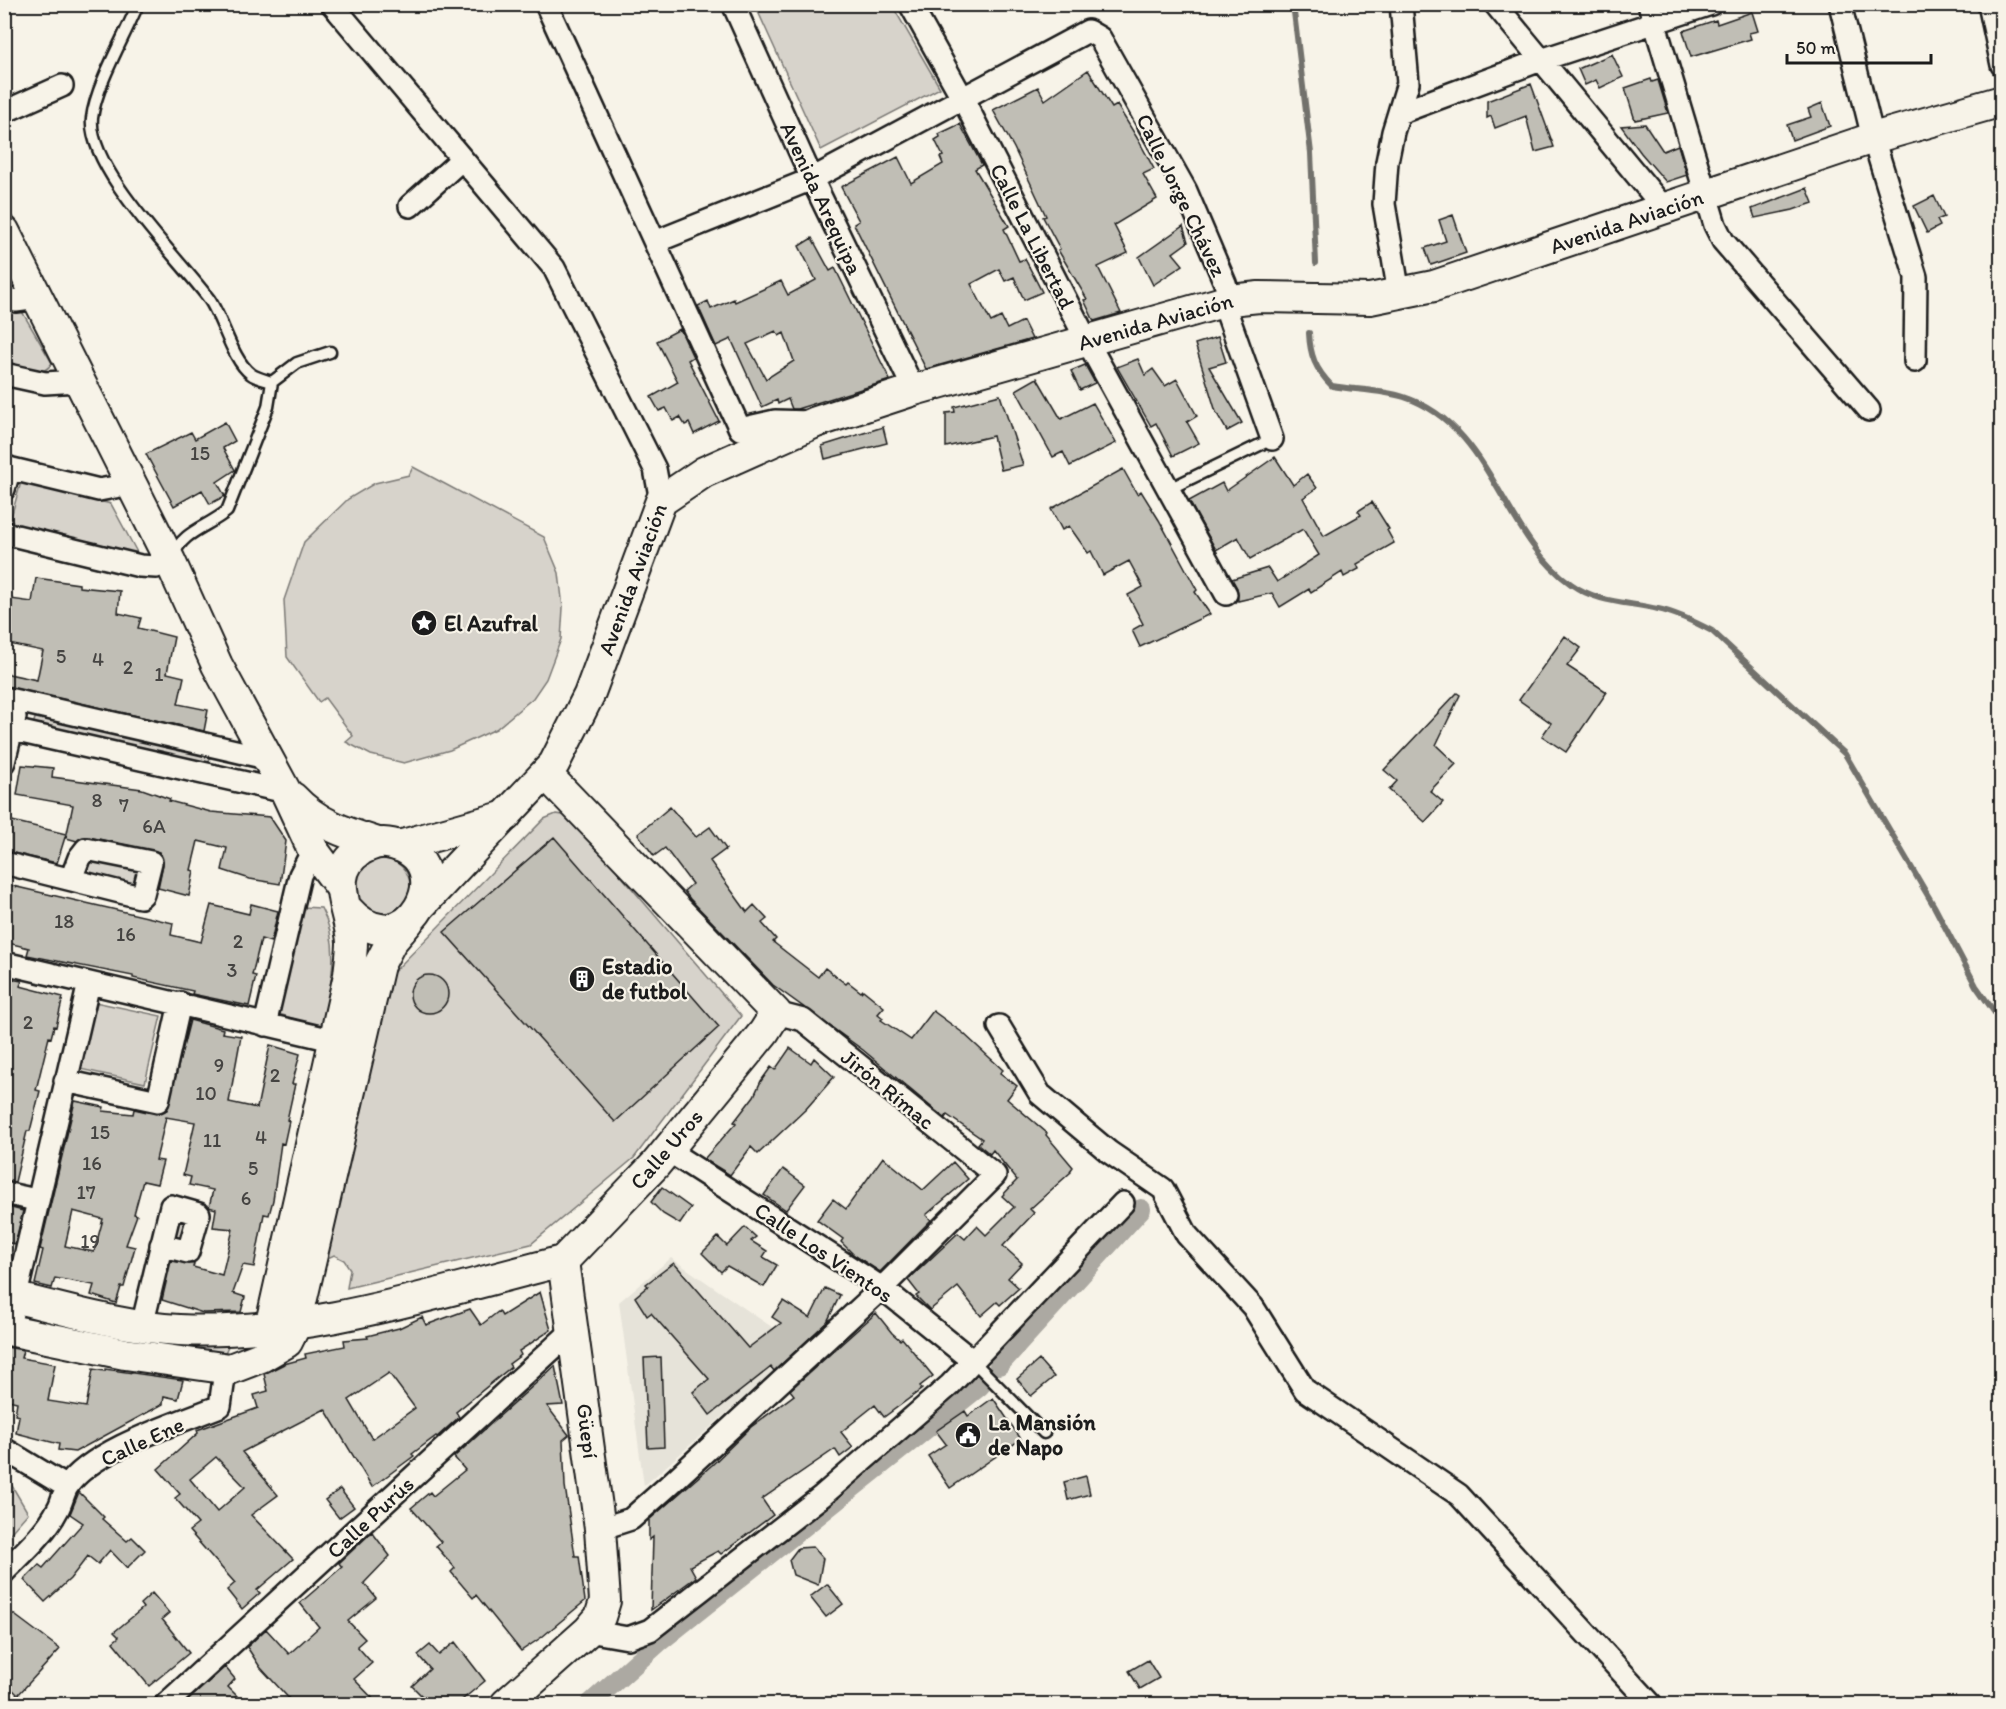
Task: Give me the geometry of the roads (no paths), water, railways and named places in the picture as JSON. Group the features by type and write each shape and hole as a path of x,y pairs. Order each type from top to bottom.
{"street":[{"path":"332,4 554,268 655,469 661,501"},
{"path":"546,4 740,429 775,421 816,422"},
{"name":"Avenida Arequipa","path":"733,4 812,179 915,390"},
{"name":"Calle La Libertad","path":"910,4 963,99 1087,342 1226,594"},
{"path":"1399,294 1384,204 1387,162 1408,83 1401,4"},
{"path":"1495,4 1663,207"},
{"path":"1399,113 1541,60 1652,14 1711,4"},
{"path":"1840,4 1873,138 1916,277 1916,361"},
{"path":"1989,4 2001,65"},
{"path":"1652,14 1706,194 1723,241 1869,410"},
{"name":"Calle Jorge Chávez","path":"963,99 1088,31 1100,38 1186,191 1230,300 1227,313 1272,439"},
{"path":"4,112 62,86"},
{"path":"655,242 812,179 963,99"},
{"name":"Avenida Aviación","path":"347,1044 379,965 391,942 416,912 509,815 554,764 589,695 661,501 704,472 816,422 915,390 1230,300 1259,297 1370,298 1434,286 1873,138 2001,100"},
{"path":"411,206 462,159"},
{"path":"4,231 170,561 217,665 286,792 313,850 356,920 375,928 395,928 416,912 426,876 416,858 388,844 345,832 308,814 286,792 8,729"},
{"path":"4,298 16,301 39,298"},
{"path":"4,374 45,383 80,381"},
{"path":"4,489 7,468 99,490 131,484"},
{"path":"4,533 140,566 156,567 170,561"},
{"path":"4,762 12,700 266,758"},
{"path":"546,774 770,1022"},
{"path":"230,1369 303,1291 347,1044 352,943 344,898 347,863 355,854 388,844 509,815"},
{"path":"265,1024 300,875 313,850"},
{"path":"4,863 71,879"},
{"path":"4,963 347,1044"},
{"path":"89,983 10,1296 6,1329 125,1354 230,1369 261,1357 287,1342 270,1327"},
{"path":"65,1081 158,1101 180,1003"},
{"name":"Jirón Rímac","path":"770,1022 803,1020 995,1175 882,1288"},
{"name":"Calle Uros","path":"563,1261 668,1150 770,1022"},
{"path":"999,1026 1040,1094 1109,1152 1163,1189 1188,1235 1253,1307 1305,1390 1459,1495 1651,1704"},
{"path":"270,1327 347,1044"},
{"name":"Calle Los Vientos","path":"668,1150 882,1288 974,1362"},
{"path":"4,1193 36,1200"},
{"path":"506,1704 588,1631 628,1638 650,1630 822,1496 974,1362 1123,1203"},
{"path":"142,1326 161,1245 171,1206 199,1214 188,1252 161,1245"},
{"path":"10,1296 142,1326 177,1330 270,1327 344,1315 563,1261"},
{"name":"Güepí","path":"563,1261 600,1529 604,1601 600,1617 588,1631"},
{"path":"600,1529 631,1519 882,1288"},
{"path":"303,1291 313,1306 344,1315"},
{"name":"Calle Purús","path":"166,1704 574,1329"},
{"name":"Calle Ene","path":"4,1572 29,1547 58,1510 67,1487 86,1468 108,1453 220,1406 224,1378 230,1369"},
{"path":"4,1449 67,1487"}],"lane":[{"path":"138,4 105,79 92,119 96,146 112,178 211,301 243,365 251,375 272,382"},
{"path":"170,561 180,540 213,522 227,511 268,407 272,382 297,363 330,352"},
{"path":"1167,490 1272,439"},
{"path":"974,1362 1044,1433"}],"waterway":[{"path":"1293,4 1311,153 1316,263"},
{"path":"1309,333 1314,361 1321,374 1332,386 1377,391 1404,397 1434,411 1458,432 1495,483 1528,538 1547,563 1571,584 1591,595 1672,613 1712,631 1845,754 1934,906 1976,986 2002,1023"},
{"path":"999,1365 1141,1209"},
{"path":"590,1704 658,1643 980,1386"}],"place":[{"name":"El Azufral","path":"424,623"},
{"name":"Estadio de futbol","path":"582,979"},
{"name":"La Mansión de Napo","path":"968,1435"}]}
